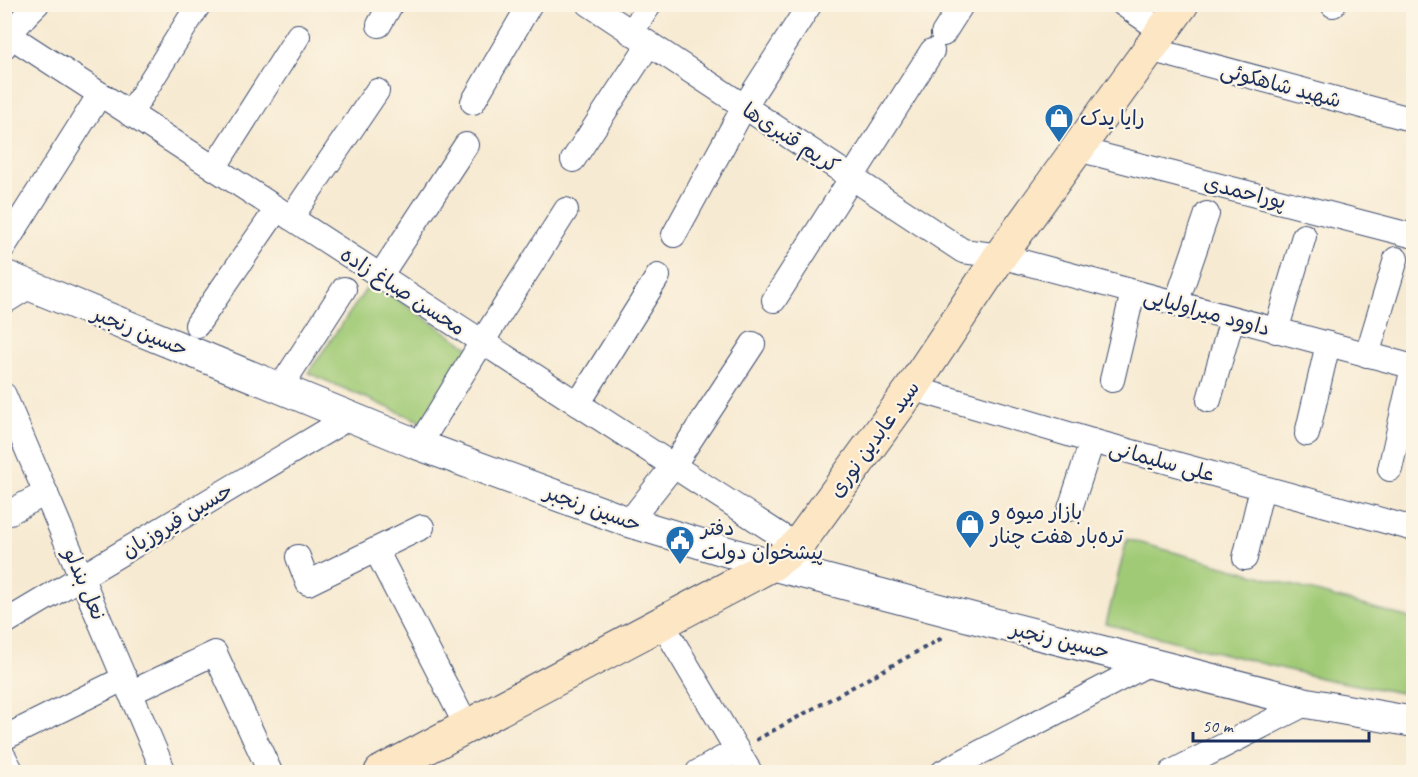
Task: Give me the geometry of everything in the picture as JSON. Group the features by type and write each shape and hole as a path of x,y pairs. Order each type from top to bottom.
{"main road":[{"name":"سید عابدین نوری","path":"381,772 784,556 912,388 1000,256 1182,4"}],"street":[{"path":"7,41 37,4"},
{"path":"130,114 199,4"},
{"path":"472,102 530,4"},
{"name":"کریم قنبری‌ها","path":"588,4 963,251 1000,256"},
{"path":"573,160 640,39 650,4"},
{"path":"674,235 744,107 810,4"},
{"path":"774,300 962,4"},
{"name":"شهید شاهکوئی","path":"1123,4 1156,40 1413,120"},
{"path":"214,168 298,36"},
{"name":"محسن صباغ زاده","path":"7,41 100,94 673,466 784,556"},
{"path":"197,325 377,91"},
{"path":"4,246 100,94"},
{"path":"380,276 466,145"},
{"name":"پوراحمدی","path":"1077,149 1413,236"},
{"path":"419,444 566,210"},
{"path":"1176,304 1207,214"},
{"path":"1276,331 1304,236"},
{"name":"داوود میراولیایی","path":"1000,256 1413,367"},
{"path":"1367,355 1396,259"},
{"path":"578,404 658,276"},
{"path":"4,302 17,281"},
{"name":"حسین رنجبر","path":"17,281 350,417 629,522 784,556 976,619 1307,703 1413,722"},
{"path":"280,388 344,289"},
{"path":"1112,380 1133,292"},
{"path":"1209,400 1232,319"},
{"path":"629,522 673,466 753,344"},
{"path":"1307,434 1328,344"},
{"path":"1390,469 1413,367"},
{"name":"علی سلیمانی","path":"912,388 1092,441 1413,529"},
{"name":"نعل بندلو","path":"7,410 46,493 164,772"},
{"name":"حسین فیروزیان","path":"4,623 350,417"},
{"path":"1070,509 1092,441"},
{"path":"1245,558 1262,488"},
{"path":"4,515 46,493"},
{"path":"298,557 308,583 422,527"},
{"path":"376,550 467,727"},
{"path":"662,623 750,772"},
{"path":"4,738 215,652 270,772"},
{"path":"943,772 1150,663"},
{"path":"1172,772 1307,703"},
{"path":"698,772 737,750"},
{"path":"4,757 12,772"}],"path":[{"path":"737,750 976,619"}],"green space":[{"path":"371,282 471,349 424,423 308,373"},
{"path":"1127,539 1413,619 1413,695 1324,679 1106,624"}],"place":[{"name":"رایا یدک","path":"1059,144"},
{"name":"بازار میوه و تره‌بار هفت چنار","path":"970,550"},
{"name":"دفتر پیشخوان دولت","path":"680,566"}]}
